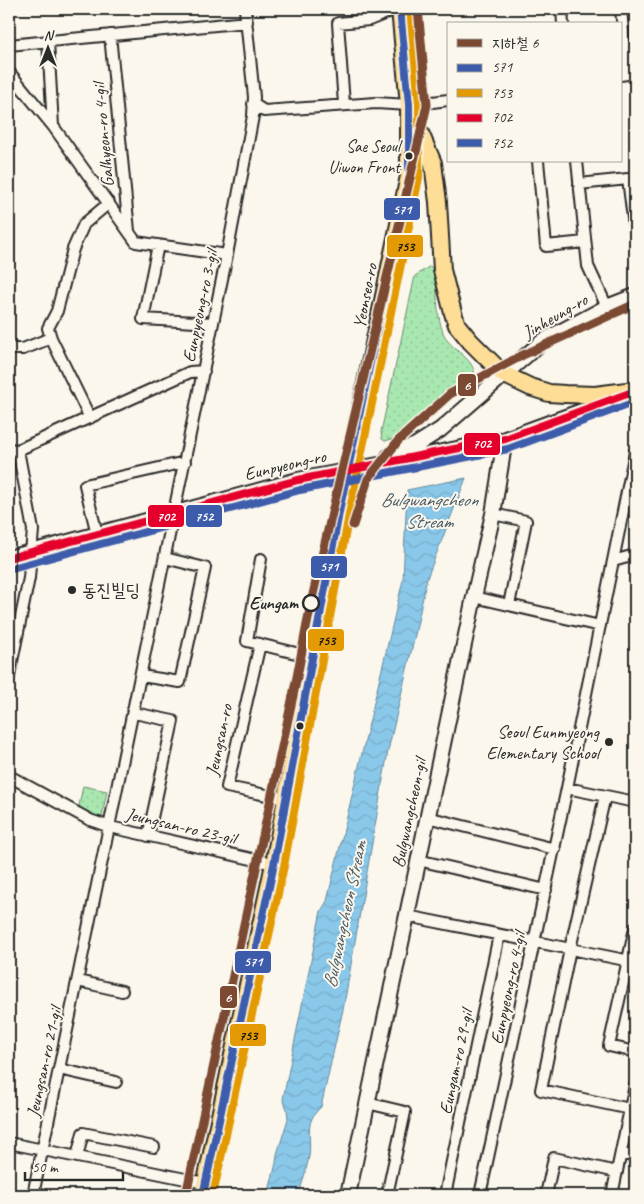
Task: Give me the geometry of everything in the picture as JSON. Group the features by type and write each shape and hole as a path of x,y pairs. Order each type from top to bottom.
{"main road":[{"name":"Yeonseo-ro","path":"348,469 409,176 409,105 398,9"},
{"path":"409,105 433,163 438,202 442,270 452,313 457,325 503,374 530,387 549,393 595,394 635,391"},
{"name":"Jinheung-ro","path":"348,469 399,453 432,436 542,341 607,307 635,296"},
{"name":"Eunpyeong-ro","path":"9,558 298,480 505,439 635,391"},
{"name":"Bulgwangcheon-gil","path":"348,1195 493,514 505,439"},
{"path":"204,1189 274,864 348,469"}],"street":[{"name":"Eunpyeong-ro 3-gil","path":"174,513 204,371 253,116 245,9"},
{"path":"344,104 338,23 369,20 398,9"},
{"path":"562,9 563,22"},
{"path":"621,9 628,74"},
{"path":"9,45 246,22"},
{"name":"Galhyeon-ro 4-gil","path":"110,36 129,231"},
{"path":"48,42 53,126"},
{"name":"Galhyeon-ro 4-gil","path":"9,72 53,126 136,242 227,255"},
{"path":"253,104 264,111 376,102 409,105 447,100"},
{"path":"538,162 546,246 586,242"},
{"name":"Jinheung-ro","path":"577,162 588,266 607,307"},
{"path":"579,184 628,179 635,234"},
{"name":"Galhyeon-ro 4-gil","path":"51,338 48,328 57,311 73,249 84,224 109,203"},
{"path":"158,245 143,319 213,323"},
{"path":"9,345 12,348 23,348 51,338 90,418"},
{"path":"9,676 29,578 33,524 13,449 90,418 190,372 204,371"},
{"name":"Eunpyeong-ro 4-gil","path":"480,1195 555,849 613,561 633,475 635,452"},
{"path":"97,534 85,485 185,462"},
{"path":"165,558 205,568 180,682 141,676 174,513"},
{"path":"493,514 526,521 509,605"},
{"path":"613,561 635,555"},
{"path":"261,559 246,640 312,657"},
{"path":"474,597 600,626"},
{"name":"Jeungsan-ro","path":"260,644 227,787 286,799"},
{"name":"Jeungsan-ro 23-gil","path":"78,982 141,676"},
{"path":"134,713 173,721 148,836"},
{"name":"Jeungsan-ro 23-gil","path":"9,776 90,820 110,827 274,864"},
{"path":"567,788 635,802"},
{"path":"605,796 570,949 541,1090 630,1109"},
{"path":"427,818 555,849"},
{"path":"418,860 546,890"},
{"path":"407,916 631,961"},
{"path":"635,928 631,961 609,1046 635,1052"},
{"name":"Eungam-ro 29-gil","path":"445,1195 499,935"},
{"path":"78,982 122,990"},
{"name":"Jeungsan-ro 21-gil","path":"33,1195 78,982"},
{"path":"59,1069 116,1082"},
{"path":"612,1195 635,1085"},
{"path":"367,1103 405,1112 387,1195"},
{"path":"77,1157 83,1132 154,1147"},
{"path":"9,1143 77,1157 204,1189"},
{"path":"621,1153 635,1156"},
{"path":"546,1195 554,1158 617,1172"}],"green space":[{"path":"430,266 436,272 438,307 443,334 468,360 475,376 432,418 385,441 382,439 381,432 415,276"},
{"path":"83,786 107,791 102,817 90,815 79,806"}],"water":[{"name":"Bulgwangcheon Stream","path":"466,478 427,578 388,751 344,1005 321,1107 315,1113 310,1124 310,1149 306,1171 299,1195 268,1195 277,1154 288,1119 283,1099 321,911 327,901 403,580 407,490"}],"metro line":[{"name":"6","path":"186,1195 297,677 311,603 427,105 418,9"},
{"name":"6","path":"353,525 368,479 398,441 450,394 523,355 635,304"}],"transit line":[{"name":"571","path":"203,1195 274,864 340,507 409,176 409,105 400,9"},
{"name":"753","path":"213,1195 284,866 350,509 419,178 419,104 410,9"},
{"name":"702","path":"9,558 298,480 505,439 635,391"},
{"name":"752","path":"12,568 300,490 508,449 635,402"}],"place":[{"name":"Sae Seoul Uiwon Front","path":"409,156"},
{"name":"동진빌딩","path":"72,590"},
{"name":"Eungam","path":"311,603"},
{"name":"Seoul Eunmyeong Elementary School","path":"609,742"}]}
